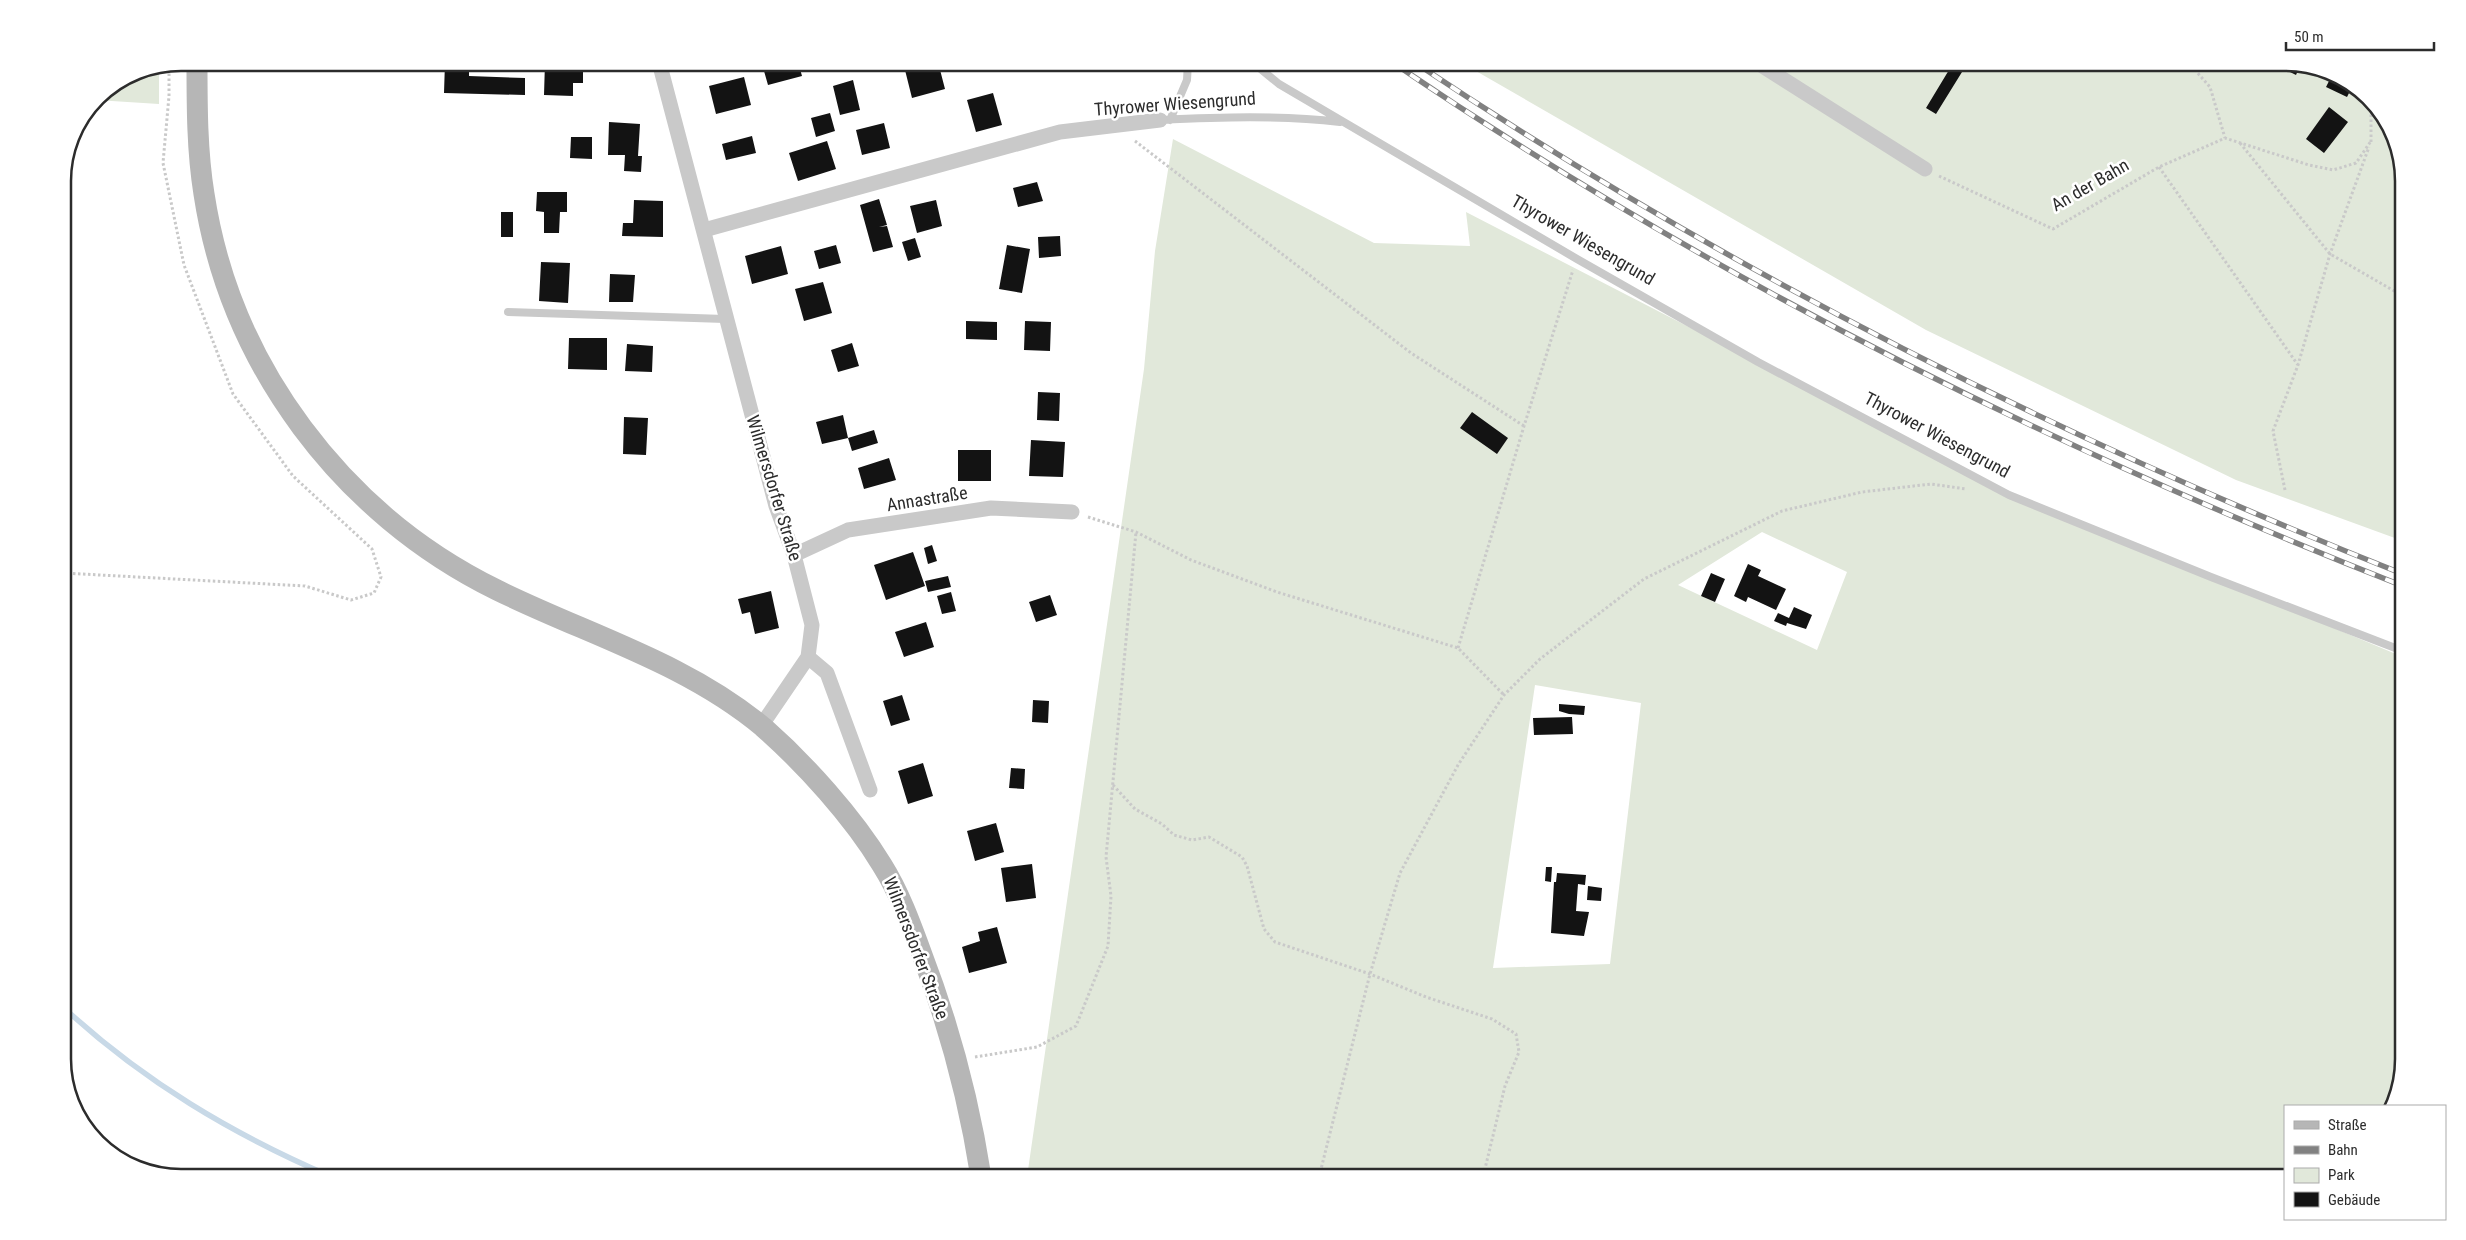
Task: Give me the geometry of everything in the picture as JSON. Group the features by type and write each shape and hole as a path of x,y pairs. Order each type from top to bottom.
{"main road":[{"path":"198,71 200,164 208,216 216,250 235,308 252,348 288,410 312,442 372,506 400,530 447,563 499,591 666,666 726,701 761,726"},
{"name":"Wilmersdorfer Straße","path":"761,726 798,760 857,827 884,868 906,913 931,978 957,1060 979,1169"}],"street":[{"name":"Wilmersdorfer Straße","path":"661,71 704,230 725,319 776,506 794,555 812,625 808,657 761,726"},
{"path":"1770,71 1925,169"},
{"name":"Thyrower Wiesengrund","path":"704,230 1060,132 1165,120"},
{"name":"Annastraße","path":"794,555 848,530 867,527 992,508 1072,512"},
{"path":"808,657 828,673 870,790"}],"lane":[{"path":"1165,120 1187,80 1188,71"},
{"path":"1263,71 1279,84 1344,123"},
{"name":"Thyrower Wiesengrund","path":"1165,120 1222,116 1305,118 1344,123 1758,362 2009,494 2211,577 2395,648"},
{"path":"508,312 725,319"}],"path":[{"path":"2196,71 2210,87 2225,138 2309,165 2333,170 2356,163 2371,142"},
{"path":"71,573 305,586 351,600 374,593 381,577 372,549 293,476 233,394 184,265 163,163 169,96 169,72"},
{"path":"2285,490 2274,431 2298,365 2330,254 2371,142 2371,113"},
{"path":"1115,126 1411,353 1524,426"},
{"name":"An der Bahn","path":"1925,169 2052,229 2159,167 2225,138"},
{"path":"2240,143 2330,254 2395,291"},
{"path":"2159,167 2298,365"},
{"path":"1458,648 1524,426 1577,259"},
{"path":"1321,1169 1370,974 1400,873 1458,766 1504,695 1540,659 1644,579 1782,511 1862,492 1931,484 1970,490"},
{"path":"1072,512 1136,532 1191,560 1269,589 1458,648 1504,695"},
{"path":"957,1060 1037,1046 1076,1026 1108,946 1111,896 1106,857 1136,532"},
{"path":"1112,785 1135,809 1162,824 1174,835 1192,840 1209,837 1242,857 1247,866 1264,929 1275,942 1370,974 1426,997 1492,1019 1516,1034 1519,1052 1504,1086 1485,1169"}],"green space":[{"path":"1476,71 2285,71 2306,73 2334,83 2357,98 2376,120 2389,146 2395,174 2395,538 2236,480 1926,330"},
{"path":"159,73 159,104 106,101 132,83"},
{"path":"1173,139 1374,243 1470,246 1466,212 2013,494 2395,654 2395,1066 2393,1080 2384,1105 2284,1105 2284,1169 1028,1169 1144,369 1155,251","holes":["1762,532 1847,572 1817,650 1678,585","1535,685 1641,703 1610,964 1493,968"]}],"building":[{"path":"445,71 469,71 469,76 525,78 525,95 444,93"},
{"path":"545,71 583,71 583,83 573,83 573,96 544,95"},
{"path":"764,71 801,71 802,76 768,85"},
{"path":"905,71 940,71 945,89 912,98"},
{"path":"1948,71 1962,72 1936,114 1926,108"},
{"path":"744,77 751,105 716,114 709,86"},
{"path":"853,80 860,110 840,115 833,86"},
{"path":"2329,81 2349,92 2347,97 2326,87"},
{"path":"993,93 1002,125 976,132 967,100"},
{"path":"2329,107 2348,122 2324,153 2306,139"},
{"path":"830,113 835,131 816,137 811,118"},
{"path":"609,122 640,124 638,156 642,156 641,172 624,171 625,155 608,155"},
{"path":"884,123 890,148 862,155 856,130"},
{"path":"752,136 756,153 726,160 722,144"},
{"path":"571,137 592,137 592,159 570,158"},
{"path":"827,141 836,169 798,181 789,153"},
{"path":"1037,182 1043,201 1018,207 1013,188"},
{"path":"537,192 567,192 567,212 560,212 559,233 544,233 544,212 536,211"},
{"path":"879,199 887,225 879,227 887,226 893,247 873,252 860,205"},
{"path":"634,200 663,201 663,237 622,236 623,223 633,223"},
{"path":"936,200 942,226 917,233 910,206"},
{"path":"501,212 513,212 513,237 501,237"},
{"path":"1060,236 1061,256 1039,258 1038,237"},
{"path":"915,238 921,257 908,261 902,242"},
{"path":"836,245 841,263 819,269 814,251"},
{"path":"1007,245 1030,249 1022,293 999,289"},
{"path":"781,246 788,274 752,284 745,256"},
{"path":"541,262 570,263 568,303 539,301"},
{"path":"610,274 635,275 633,302 609,302"},
{"path":"823,282 832,313 804,321 795,289"},
{"path":"966,321 997,322 997,340 966,339"},
{"path":"1025,321 1051,322 1050,351 1024,350"},
{"path":"569,338 607,338 607,370 568,369"},
{"path":"852,343 859,366 838,372 831,350"},
{"path":"627,344 653,346 652,372 625,371"},
{"path":"1038,392 1060,393 1059,421 1037,420"},
{"path":"1472,412 1508,438 1497,454 1460,428"},
{"path":"843,415 848,438 822,444 816,422"},
{"path":"624,417 648,418 646,455 623,454"},
{"path":"874,430 878,443 852,451 848,438"},
{"path":"1031,440 1065,442 1063,477 1029,476"},
{"path":"958,450 991,450 991,481 958,481"},
{"path":"889,458 896,480 864,489 858,468"},
{"path":"932,545 937,561 928,564 924,548"},
{"path":"913,552 925,586 886,600 874,565"},
{"path":"1748,564 1761,570 1758,576 1786,589 1776,610 1748,597 1746,602 1734,596"},
{"path":"1711,573 1725,579 1715,602 1701,596"},
{"path":"948,576 951,587 928,592 925,581"},
{"path":"771,591 779,628 755,634 750,612 742,614 738,599"},
{"path":"951,592 956,611 942,614 937,596"},
{"path":"1050,595 1057,615 1036,622 1029,602"},
{"path":"1794,607 1812,615 1806,629 1787,623 1786,626 1774,621 1778,613 1789,618"},
{"path":"926,622 934,647 904,657 895,632"},
{"path":"902,695 910,720 891,726 883,701"},
{"path":"1033,700 1049,701 1048,723 1032,722"},
{"path":"1559,704 1585,706 1584,715 1559,711"},
{"path":"1572,717 1573,734 1534,735 1533,718"},
{"path":"923,763 933,796 908,804 898,771"},
{"path":"1011,768 1025,769 1024,789 1009,788"},
{"path":"996,823 1004,852 975,861 967,831"},
{"path":"1032,864 1036,898 1006,902 1001,868"},
{"path":"1546,867 1552,867 1551,882 1545,881"},
{"path":"1557,873 1586,875 1585,885 1578,884 1576,911 1589,912 1584,936 1551,933 1554,882 1556,882"},
{"path":"1588,886 1602,888 1601,901 1587,900"},
{"path":"997,927 1007,963 969,973 962,947 980,941 978,932"}],"waterway":[{"path":"71,1014 125,1059 190,1104 259,1143 315,1169"}],"railway":[{"path":"1406,71 1512,141 1634,215 1757,286 1883,353 2011,416 2140,476 2395,583"},
{"path":"1428,71 1531,138 1651,210 1772,279 1895,344 2019,406 2146,465 2274,521 2395,571"}]}
